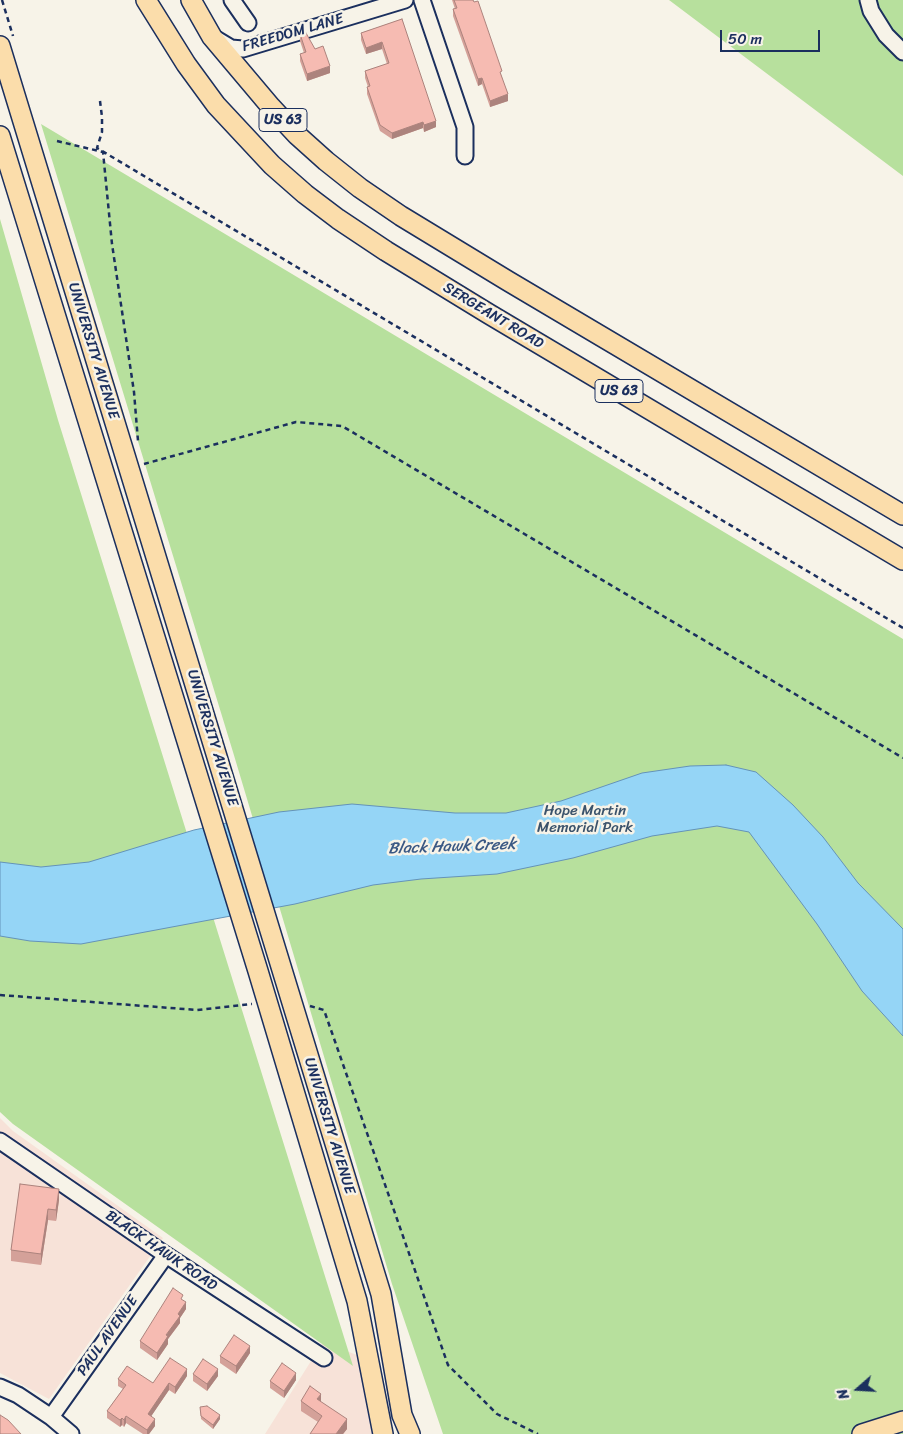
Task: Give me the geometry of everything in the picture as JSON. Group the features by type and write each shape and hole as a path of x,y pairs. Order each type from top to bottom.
{"main road":[{"name":"SERGEANT ROAD","path":"146,0 186,64 216,105 272,165 338,220 489,314 903,560"},
{"name":"US 63","path":"190,0 212,36 245,78 297,135 360,188 401,216 516,286 903,515"},
{"name":"UNIVERSITY AVENUE","path":"0,46 381,1294 402,1415 410,1434"},
{"name":"UNIVERSITY AVENUE","path":"0,136 258,971 357,1301 383,1434"},
{"path":"862,1434 903,1421"}],"street":[{"path":"232,0 248,23"},
{"name":"FREEDOM LANE","path":"212,36 231,48 243,49 405,0"},
{"path":"422,0 465,127 465,156"},
{"path":"868,0 870,11 886,35 903,52"},
{"name":"BLACK HAWK ROAD","path":"0,1141 166,1255 324,1358"},
{"name":"PAUL AVENUE","path":"51,1417 166,1255"},
{"path":"0,1387 18,1395 72,1434"}],"path":[{"path":"100,101 102,132 97,148 103,152 903,628"},
{"path":"57,141 103,152"},
{"path":"103,152 112,244 134,392 139,447"},
{"path":"140,465 296,422 342,426 903,758"}],"shaded area":[{"path":"0,1118 13,1131 163,1238 49,1399 0,1373"},
{"path":"323,1342 357,1355 382,1434 265,1434"}],"green space":[{"path":"669,0 903,0 903,176"},
{"name":"Hope Martin Memorial Park","path":"41,124 903,639 903,1434 443,1434 392,1284 233,752"},
{"path":"0,219 58,420 353,1366 13,1124 0,1112"}],"water":[{"name":"Black Hawk Creek","path":"726,765 756,772 793,805 823,837 858,883 903,929 903,1036 862,991 817,924 749,832 717,826 652,836 573,858 497,874 421,879 373,885 295,904 81,944 30,941 0,936 0,862 41,867 89,862 194,830 279,812 352,804 455,813 506,813 561,801 642,773 690,766"}],"building":[{"path":"454,0 478,1 508,94 490,101 482,78 478,79 453,9 457,8"},
{"path":"402,19 436,121 424,125 423,122 392,133 380,125 367,87 370,86 365,71 389,63 382,42 366,48 361,33"},
{"path":"306,33 315,49 323,46 330,66 307,74 300,54 306,52 300,34"},
{"path":"20,1184 59,1189 56,1210 48,1209 41,1254 11,1250"},
{"path":"173,1288 183,1295 181,1299 186,1302 178,1314 180,1316 166,1335 168,1336 157,1353 140,1341"},
{"path":"234,1335 250,1346 236,1366 220,1356"},
{"path":"170,1358 187,1369 175,1387 169,1383 148,1414 155,1419 147,1430 126,1416 124,1420 122,1418 120,1420 107,1411 126,1385 118,1379 127,1366 153,1383"},
{"path":"203,1359 218,1369 207,1384 193,1374"},
{"path":"282,1363 296,1373 284,1391 270,1381"},
{"path":"310,1386 321,1394 317,1399 347,1419 336,1434 310,1434 322,1416 301,1401"},
{"path":"207,1406 220,1415 213,1425 201,1416 200,1407"},
{"path":"0,1415 8,1420 21,1434 0,1434"}]}
